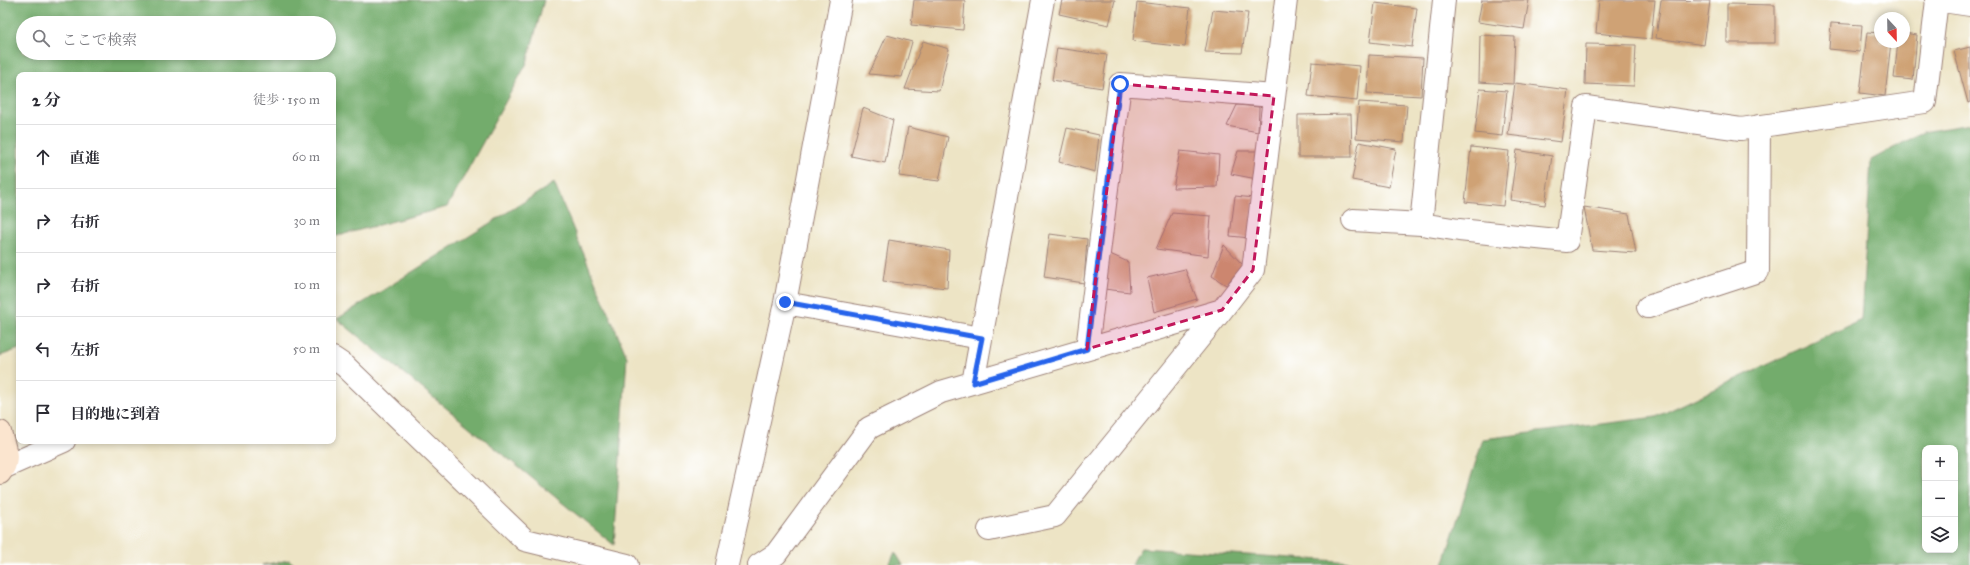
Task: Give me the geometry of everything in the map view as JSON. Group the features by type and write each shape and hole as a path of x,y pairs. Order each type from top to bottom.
{"main road":[{"path":"0,432 6,455 2,470"}],"street":[{"path":"973,383 1043,0"},
{"path":"989,530 1056,516 1253,270 1286,0"},
{"path":"1421,224 1444,0"},
{"path":"1353,220 1421,224 1459,230 1567,241 1586,107 1741,129 1925,102 1937,0 1970,4"},
{"path":"727,565 785,302 843,1"},
{"path":"1087,349 1120,84 1274,96"},
{"path":"1648,307 1758,271 1759,126"},
{"path":"785,302 982,338"},
{"path":"759,565 776,554 869,428 941,392 1222,310"},
{"path":"336,360 345,366 525,540 627,565"},
{"path":"2,470 58,444"}],"highlighted area":[{"path":"1120,84 1274,96 1253,270 1222,310 1087,349"}],"green space":[{"path":"0,0 544,0 527,63 447,207 336,236 336,72 16,72 16,350 0,356"},
{"path":"1970,124 1970,565 1443,565 1483,439 1656,417 1861,320 1871,160 1923,132"},
{"path":"554,183 627,357 614,545 337,319"},
{"path":"1141,548 1399,565 1131,565"},
{"path":"895,552 903,565 889,565"},
{"path":"289,560 295,565 262,565"}],"building":[{"path":"914,0 965,0 963,30 911,25"},
{"path":"1062,0 1115,0 1109,25 1059,14"},
{"path":"1482,0 1529,0 1524,29 1478,22"},
{"path":"1599,0 1655,0 1651,39 1596,33"},
{"path":"1661,0 1710,1 1704,45 1656,38"},
{"path":"1137,2 1190,8 1185,47 1133,41"},
{"path":"1375,3 1417,8 1412,47 1370,42"},
{"path":"1727,4 1775,5 1775,43 1727,43"},
{"path":"1213,10 1248,13 1242,53 1205,52"},
{"path":"1831,23 1862,25 1860,52 1829,49"},
{"path":"1867,32 1874,33 1874,48 1890,48 1885,96 1860,93"},
{"path":"1910,34 1917,35 1913,80 1894,78 1897,48 1910,48"},
{"path":"887,35 912,42 902,77 869,74"},
{"path":"1480,35 1515,37 1513,84 1479,82"},
{"path":"923,41 949,49 939,91 905,89"},
{"path":"1586,44 1636,45 1634,86 1585,84"},
{"path":"1970,47 1970,102 1968,103 1954,51"},
{"path":"1057,48 1107,55 1102,88 1052,80"},
{"path":"1369,55 1423,58 1421,96 1367,93"},
{"path":"1312,62 1360,66 1357,101 1308,96"},
{"path":"1515,83 1568,90 1561,142 1508,135"},
{"path":"1480,89 1507,91 1502,136 1475,133"},
{"path":"1359,102 1407,105 1404,142 1356,138"},
{"path":"1237,105 1259,107 1258,132 1227,126"},
{"path":"863,108 893,120 885,163 851,156"},
{"path":"1351,114 1352,157 1298,157 1298,115"},
{"path":"908,127 948,137 939,181 899,176"},
{"path":"1067,128 1099,135 1095,172 1059,162"},
{"path":"1359,142 1396,149 1389,187 1352,180"},
{"path":"1471,147 1509,151 1503,206 1465,202"},
{"path":"1517,150 1552,156 1545,205 1510,200"},
{"path":"1180,151 1219,155 1217,187 1173,188"},
{"path":"1238,151 1258,151 1257,179 1231,174"},
{"path":"1235,196 1254,198 1250,238 1230,236"},
{"path":"1584,207 1629,214 1636,253 1592,250"},
{"path":"1172,213 1211,216 1208,256 1156,249"},
{"path":"1050,234 1087,239 1084,283 1044,277"},
{"path":"889,240 949,250 947,288 883,281"},
{"path":"1224,245 1243,265 1226,285 1212,276"},
{"path":"1110,254 1128,262 1130,292 1104,289"},
{"path":"1185,269 1197,299 1154,312 1147,278"}],"route":[{"path":"785,302 982,338 973,383 1087,349 1120,84"}]}
